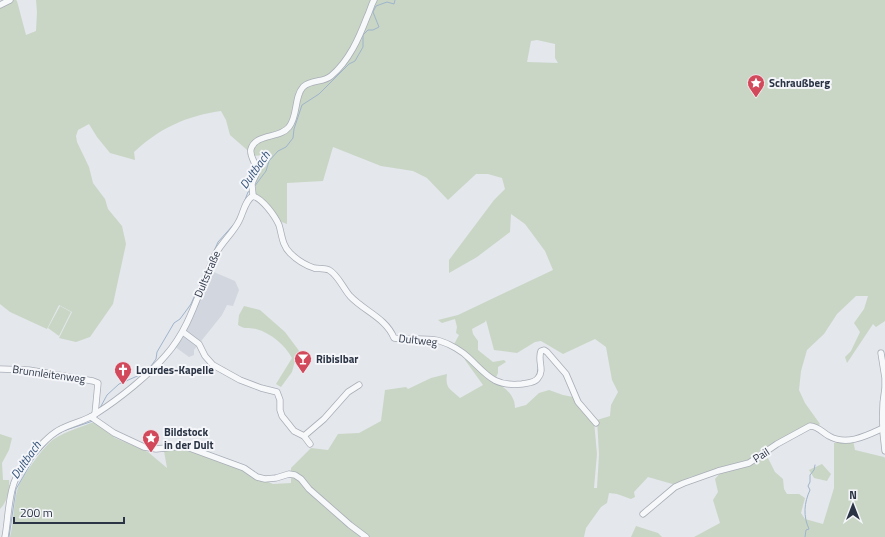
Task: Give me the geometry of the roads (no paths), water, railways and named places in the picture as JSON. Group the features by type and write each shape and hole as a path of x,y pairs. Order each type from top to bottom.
{"street":[{"path":"0,4 10,0"},
{"path":"253,196 253,188 257,170 251,154 251,148 259,140 286,131 290,127 296,114 299,97 303,88 313,82 327,79 339,68 356,45 374,0"},
{"name":"Dultstraße","path":"5,537 12,486 22,470 52,434 93,416 149,372 167,354 183,332 215,255 220,246 239,222 250,198 253,196"},
{"name":"Dultweg","path":"253,196 261,200 278,224 285,246 289,253 313,267 329,270 335,275 351,297 385,324 394,338 441,342 468,357 485,375 501,383 508,384 526,384 538,379 541,370 540,354 541,351 544,350 566,374 578,402 596,422"},
{"path":"183,332 199,344 205,356 214,365 240,380 261,388 278,392 282,416 294,431 304,436 310,444"},
{"path":"881,353 885,387 881,429 885,451"},
{"name":"Brunnleitenweg","path":"0,369 29,370 98,383 93,416"},
{"path":"304,436 324,419 348,392 359,385"},
{"path":"93,416 114,433 144,447 156,448 184,446 244,468 257,477 265,479 276,478 289,474 295,475 354,529 366,537"},
{"name":"Pail","path":"643,514 675,487 684,482 749,463 810,426 816,427 830,437 841,440 852,440 866,436 881,429"}],"waterway":[{"name":"Dultbach","path":"254,187 266,171 269,161 278,151 286,147 293,138 294,129 302,105 319,94 349,64 355,61 363,47 363,35 368,30 373,30 379,27 373,12 376,6 387,2 394,4 395,0"},
{"name":"Dultbach","path":"243,205 248,192 250,191"},
{"name":"Dultbach","path":"100,408 107,395 119,384 142,374 151,366 156,359 157,352 174,323 180,319 191,304 218,242 235,223"},
{"name":"Dultbach","path":"55,436 63,431 93,421"},
{"name":"Dultbach","path":"9,537 16,489 34,458 48,442"},
{"path":"805,537 806,530 809,529 805,514 805,505 810,490 808,486 810,482 810,475 814,470 815,465"}],"place":[{"name":"Schraußberg","path":"756,98"},
{"name":"Ribislbar","path":"303,374"},
{"name":"Lourdes-Kapelle","path":"123,385"},
{"name":"Bildstock in der Dult","path":"151,453"}]}
